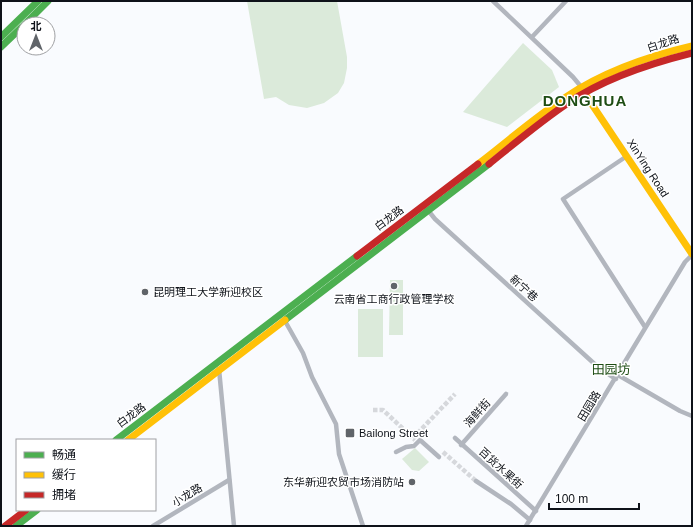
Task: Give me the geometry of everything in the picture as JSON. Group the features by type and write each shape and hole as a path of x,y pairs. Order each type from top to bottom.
{"main road":[{"path":"1,37 38,1"},
{"path":"32,16 48,1"},
{"path":"1,47 16,32"},
{"name":"白龙路","path":"129,439 218,367 426,208 584,91 656,56 692,46"},
{"name":"白龙路","path":"584,91 659,62 692,53"},
{"name":"XinYing Road","path":"584,91 692,255"},
{"name":"白龙路","path":"117,439 285,321 426,208"},
{"path":"5,526 25,511"},
{"path":"16,526 36,511"}],"street":[{"path":"493,1 584,91"},
{"path":"532,38 566,1"},
{"path":"626,156 563,199 645,327"},
{"name":"新宁巷","path":"426,208 599,368 692,416"},
{"name":"田园路","path":"526,526 617,377 645,327 685,262 692,255"},
{"path":"285,321 303,353 312,377 336,424 339,454 363,526"},
{"path":"218,367 234,526"},
{"name":"海鲜街","path":"461,444 506,394"},
{"name":"百货水果街","path":"455,438 536,511"},
{"path":"396,452 406,447 414,446 420,440 438,457"},
{"name":"小龙路","path":"153,526 230,480"},
{"path":"476,481 511,504 530,520"}],"green space":[{"path":"247,1 337,1 347,57 347,68 344,83 338,93 324,103 307,108 289,105 276,97 264,99"},
{"path":"523,43 552,70 559,87 507,127 463,112"},
{"path":"390,280 403,280 403,335 389,335"},
{"path":"358,309 383,309 383,357 358,357"},
{"path":"415,448 429,462 419,471 412,470 402,459"}],"tunnel":[{"path":"413,438 455,394"},
{"path":"373,410 383,410 415,440"},
{"path":"443,452 476,481"}],"traffic: fast":[{"path":"1,37 38,1"},
{"path":"33,16 48,1"},
{"path":"1,47 16,33"},
{"path":"285,320 489,164"},
{"path":"117,439 357,256"},
{"path":"16,526 36,511"}],"traffic: slow":[{"path":"478,164 543,113 580,88 627,66 692,46"},
{"path":"585,94 692,254"},
{"path":"129,439 285,320"}],"traffic: jam":[{"path":"489,164 528,132 582,94 628,73 692,53"},
{"path":"357,256 478,164"},
{"path":"5,526 25,511"}],"place":[{"name":"云南省工商行政管理学校","path":"394,286"},
{"name":"昆明理工大学新迎校区","path":"145,292"},
{"name":"Bailong Street","path":"350,433"},
{"name":"东华新迎农贸市场消防站","path":"412,482"}],"district":[{"name":"DONGHUA","path":"585,100"},
{"name":"田园坊","path":"611,369"}]}
